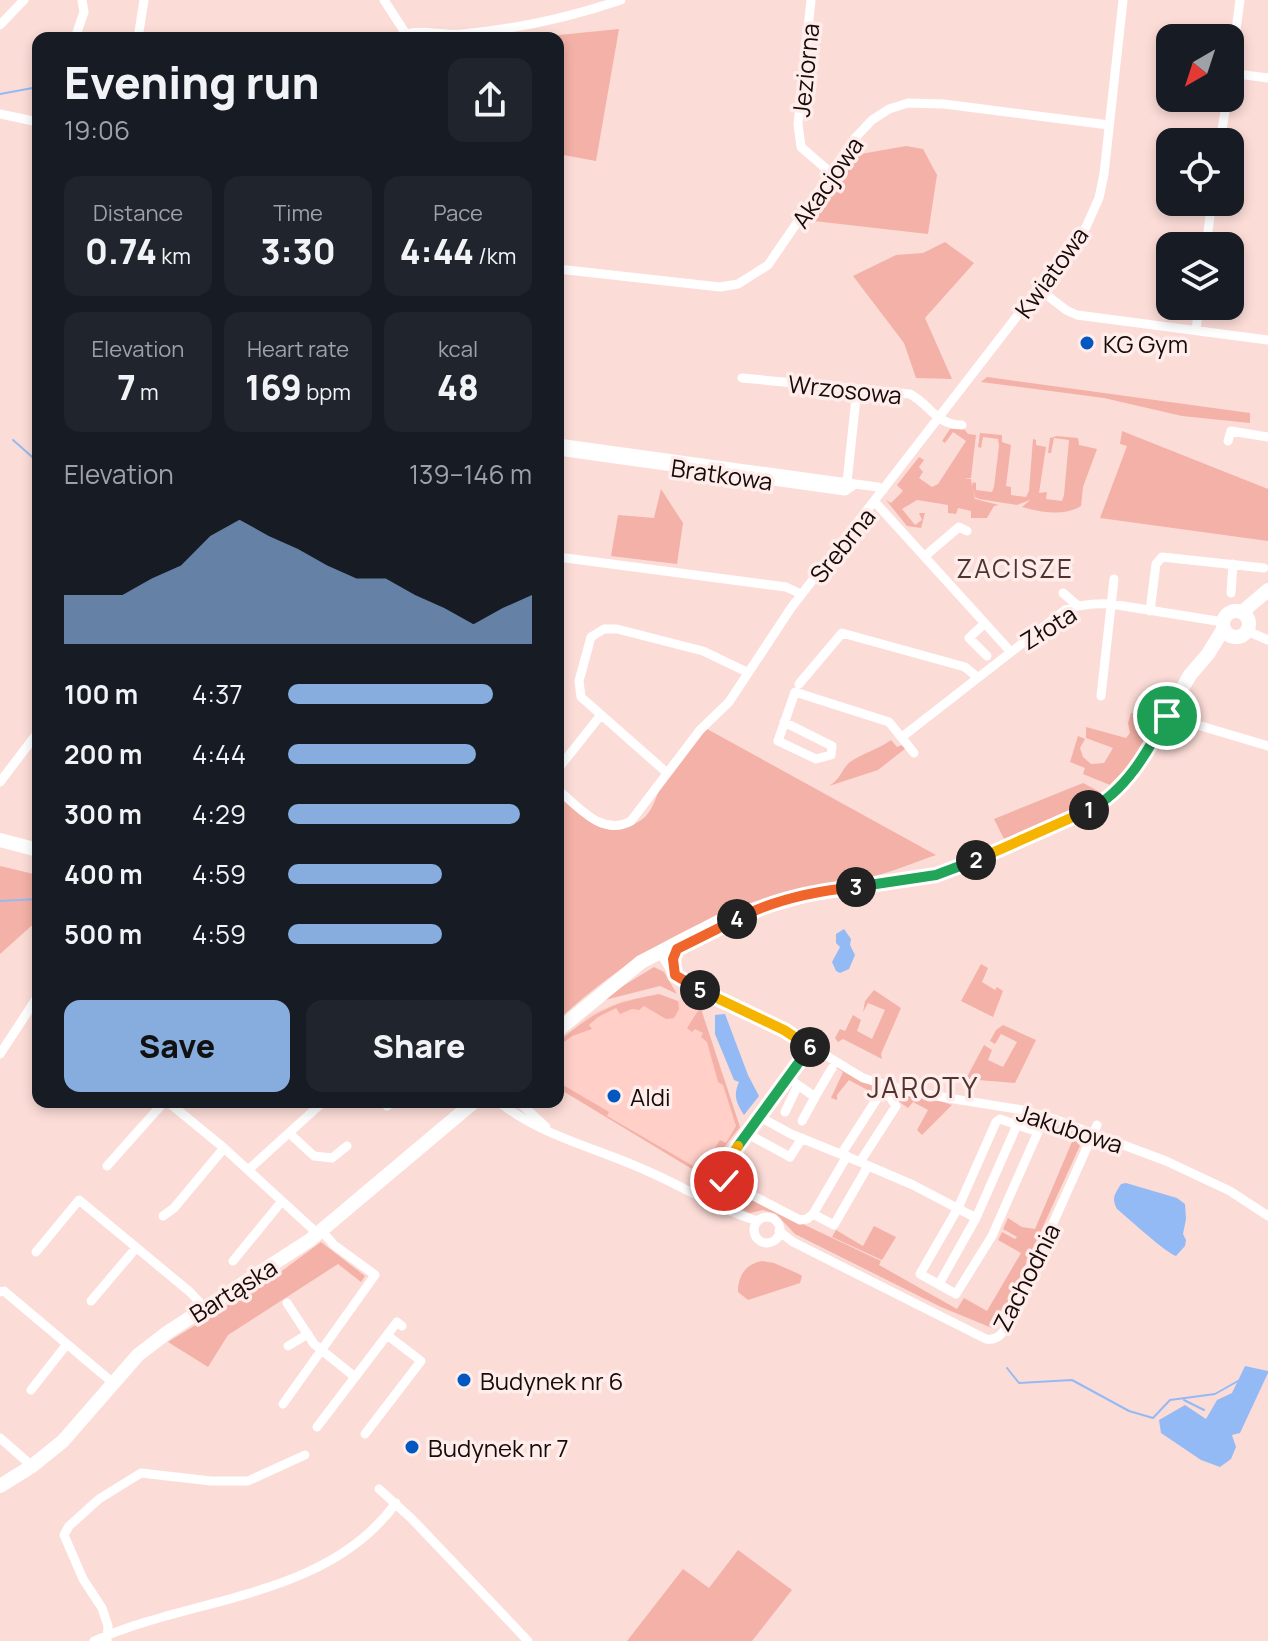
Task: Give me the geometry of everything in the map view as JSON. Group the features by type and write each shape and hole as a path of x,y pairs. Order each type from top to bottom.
{"street":[{"path":"2,20 24,0"},
{"path":"77,32 84,12 82,0"},
{"path":"139,32 144,0"},
{"path":"384,0 404,32"},
{"path":"481,32 535,25 621,0"},
{"name":"Jeziorna","path":"811,0 798,124 801,147 831,173"},
{"name":"Kwiatowa","path":"874,501 1086,227 1099,198 1104,174 1123,0"},
{"path":"1237,24 1240,0"},
{"path":"1244,75 1268,78"},
{"name":"Akacjowa","path":"564,270 720,287 738,284 768,265 855,138 872,120 889,109 908,103 944,104 1109,125"},
{"path":"0,114 32,121"},
{"path":"1039,289 1077,315 1268,340"},
{"path":"1196,330 1197,320"},
{"name":"Wrzosowa","path":"742,378 910,394 923,401 938,419"},
{"path":"564,444 851,483 857,389"},
{"path":"938,419 962,425"},
{"path":"1228,441 1231,431 1268,437"},
{"name":"Bratkowa","path":"564,452 845,491 851,483 883,490"},
{"name":"Srebrna","path":"564,795 601,825 616,827 631,821 700,730 729,702 801,594 874,501 1010,651"},
{"path":"925,556 959,527 967,531"},
{"path":"1150,611 1156,564 1162,557 1264,568"},
{"path":"564,558 786,587 801,594"},
{"path":"1231,593 1233,564"},
{"path":"1101,696 1114,579"},
{"path":"564,1025 595,998 720,920 826,891 936,875 1104,801 1137,767 1190,675 1268,592"},
{"path":"1063,593 1078,606"},
{"name":"Złota","path":"902,737 1065,610 1078,606 1111,604 1237,625 1268,640"},
{"path":"985,623 969,638 987,656"},
{"path":"666,772 581,697 579,681 591,637 604,629 617,629 703,651 747,672"},
{"path":"799,684 842,633 965,667 977,677"},
{"path":"784,722 824,740 832,746 831,755 816,759 778,741 784,722 795,692 889,722 914,753"},
{"path":"564,761 600,716"},
{"path":"1167,716 1268,746"},
{"path":"0,782 32,740"},
{"path":"0,840 32,848"},
{"path":"0,850 32,858"},
{"path":"661,954 753,910"},
{"path":"675,975 673,959 677,949"},
{"name":"Jakubowa","path":"661,954 675,975 687,984 811,1047 870,1081 931,1096 993,1104 1095,1129 1213,1182 1268,1216"},
{"path":"0,1054 32,1015"},
{"path":"506,1108 532,1124 634,1165 706,1199 746,1133 811,1047"},
{"path":"802,1121 832,1068"},
{"path":"788,1078 815,1097"},
{"path":"785,1112 798,1085"},
{"path":"717,1177 800,1220 807,1219 813,1214 880,1094 884,1094 896,1106 834,1225 813,1214"},
{"path":"107,1166 160,1108"},
{"path":"174,1108 334,1245 375,1275 283,1404"},
{"path":"248,1170 316,1108"},
{"name":"Bartąska","path":"0,1486 63,1441 138,1355 320,1232 467,1108"},
{"path":"526,1108 552,1132"},
{"path":"758,1116 913,1185 976,1218"},
{"path":"1038,1132 1000,1119 997,1121 958,1208 920,1274 956,1294 990,1239 1038,1132 1044,1117"},
{"path":"939,1284 976,1218 1017,1125"},
{"name":"Zachodnia","path":"706,1199 740,1217 764,1237 793,1242 986,1339 995,1339 1011,1317 1095,1129"},
{"path":"289,1133 314,1156 332,1158 347,1146"},
{"path":"746,1133 790,1157 802,1138"},
{"path":"163,1216 174,1208 224,1148"},
{"path":"36,1252 79,1200 205,1308"},
{"path":"233,1261 282,1201"},
{"path":"91,1301 136,1248"},
{"path":"0,1292 4,1291 112,1382"},
{"path":"287,1303 322,1352 355,1377"},
{"path":"317,1427 397,1322 402,1326"},
{"path":"288,1346 308,1334"},
{"path":"365,1434 422,1359 387,1335"},
{"path":"31,1390 67,1344"},
{"path":"0,1438 32,1466"},
{"path":"107,1638 108,1626 102,1608 83,1579 64,1535 65,1530 86,1510 141,1473 211,1481 248,1481 305,1455"},
{"path":"379,1489 528,1641"},
{"path":"94,1641 314,1569 357,1544 380,1525 396,1503"}],"shaded area":[{"path":"619,29 596,161 564,155 564,34"},
{"path":"906,146 923,149 937,175 928,234 814,221 855,155"},
{"path":"945,242 974,263 925,318 952,379 916,378 904,343 853,276 896,255 923,253"},
{"path":"987,377 1250,413 1250,423 1182,416 1104,398 981,382"},
{"path":"950,429 964,429 968,434 976,435 971,478 964,478 971,479 975,499 999,505 994,506 987,518 971,518 971,511 958,508 956,514 948,513 948,505 917,500 902,509 915,525 922,520 919,513 925,513 921,528 907,526 886,500 891,503 903,491 897,485 919,457 924,460 919,467 923,472 919,478 932,487 938,484 966,441 953,432 945,443 942,441"},
{"path":"1122,431 1268,489 1268,541 1100,518 1127,446 1120,444"},
{"path":"980,433 1002,435 1002,442 1011,445 1006,486 1011,487 1011,495 1026,497 1029,491 1033,439 1036,445 1046,447 1039,493 1047,492 1046,499 1062,501 1069,440 1054,438 1051,453 1048,453 1050,438 1057,436 1078,438 1079,445 1097,449 1083,487 1081,506 1074,509 1044,512 1022,507 1030,500 1017,505 979,499 975,497 973,482 976,483 976,490 992,492 994,487 998,439 983,437 981,448 978,447"},
{"path":"661,489 683,523 677,564 611,556 618,515 654,518"},
{"path":"1131,713 1157,720 1126,769 1110,785 1083,774 1085,768 1070,762 1078,736 1085,739 1080,748 1083,757 1091,764 1104,763 1113,748 1086,738 1086,727 1126,738 1130,733 1128,723"},
{"path":"707,729 936,855 875,876 781,893 719,915 635,960 564,1015 564,796 618,829 631,825 647,815 663,782 682,755"},
{"path":"891,740 897,747 902,745 906,748 878,770 829,786 850,762"},
{"path":"1083,783 1100,792 1099,797 1004,839 994,819"},
{"path":"0,866 32,874 32,925 0,954"},
{"path":"981,964 988,968 982,982 1003,991 993,1017 961,1001"},
{"path":"654,967 664,972 677,994 660,986 597,1002"},
{"path":"874,990 901,1008 881,1054 882,1059 843,1039 838,1042 835,1038 840,1029 845,1031 853,1015 861,1020 857,1031 872,1039 885,1010 868,1003 863,1012 865,1001"},
{"path":"691,993 707,1001 702,1012 740,1127 702,1175 564,1092 564,1037 590,1015 622,1001 659,994 676,1002"},
{"path":"659,994 678,1001 679,1009 674,1018 666,1019 644,1006 620,1014 616,1008 598,1017 589,1025 592,1029 564,1042 564,1037 594,1016 628,1001"},
{"path":"707,1001 702,1012 740,1127 702,1175 564,1092 564,1086 609,1112 607,1116 700,1170 720,1140 726,1143 736,1126 723,1085 718,1082 707,1042 701,1037 703,1033 687,1028"},
{"path":"1003,1025 1036,1040 1015,1083 978,1080 976,1085 973,1084 967,1077 984,1045 992,1050 988,1060 1003,1067 1017,1042 1001,1034 995,1044 990,1041"},
{"path":"812,1051 837,1067 952,1105 922,1135 917,1130 928,1110 913,1102 908,1108 890,1095 880,1091 873,1093 849,1080 837,1095 837,1100 831,1098 843,1072"},
{"path":"1049,1121 1079,1134 1083,1139 1009,1301 992,1328 941,1307 795,1234 776,1214 763,1210 750,1213 714,1197 720,1185 881,1261 879,1265 957,1309 964,1298 987,1311 1021,1253 998,1240 1002,1232 1015,1239 1017,1237 1003,1229 1008,1218 1022,1227 1035,1229 1074,1137 1047,1125"},
{"path":"874,1226 896,1237 882,1260 832,1237 836,1230 863,1246"},
{"path":"321,1242 365,1276 361,1282 338,1264 228,1335 208,1367 168,1342 275,1276"},
{"path":"762,1261 799,1274 802,1276 800,1283 748,1300 738,1292 740,1280 747,1268"},
{"path":"738,1550 792,1590 752,1641 627,1641 683,1569 709,1588"}],"water":[{"path":"844,929 851,939 850,945 855,955 849,969 840,973 832,962 840,947 836,943 836,934"},
{"path":"725,1014 759,1096 744,1115 736,1099 739,1082 734,1080 715,1034 715,1015"},
{"path":"1121,1184 1177,1198 1185,1204 1185,1246 1176,1256 1117,1209 1114,1196"},
{"path":"1245,1366 1268,1373 1240,1433 1232,1435 1236,1447 1231,1459 1220,1467 1201,1460 1161,1433 1159,1420 1185,1405 1206,1419 1217,1400 1232,1393"}],"waterway":[{"path":"0,94 32,88"},
{"path":"13,440 32,457"},
{"path":"0,901 32,899"},
{"path":"1007,1368 1019,1383 1072,1380 1129,1411 1153,1418 1170,1400 1215,1394 1238,1381"},
{"path":"1184,1400 1204,1410"}],"place":[{"name":"KG Gym","path":"1087,343"},
{"name":"Aldi","path":"614,1096"},
{"name":"Budynek nr 6","path":"464,1380"},
{"name":"Budynek nr 7","path":"412,1447"}],"district":[{"name":"ZACISZE","path":"1015,568"},
{"name":"JAROTY","path":"923,1087"}],"route":[{"path":"724,1181 717,1177 811,1047 784,1030 680,979 675,975 673,959 677,949 761,907 807,895 952,870 1094,807 1104,801 1137,767 1167,716"}]}
